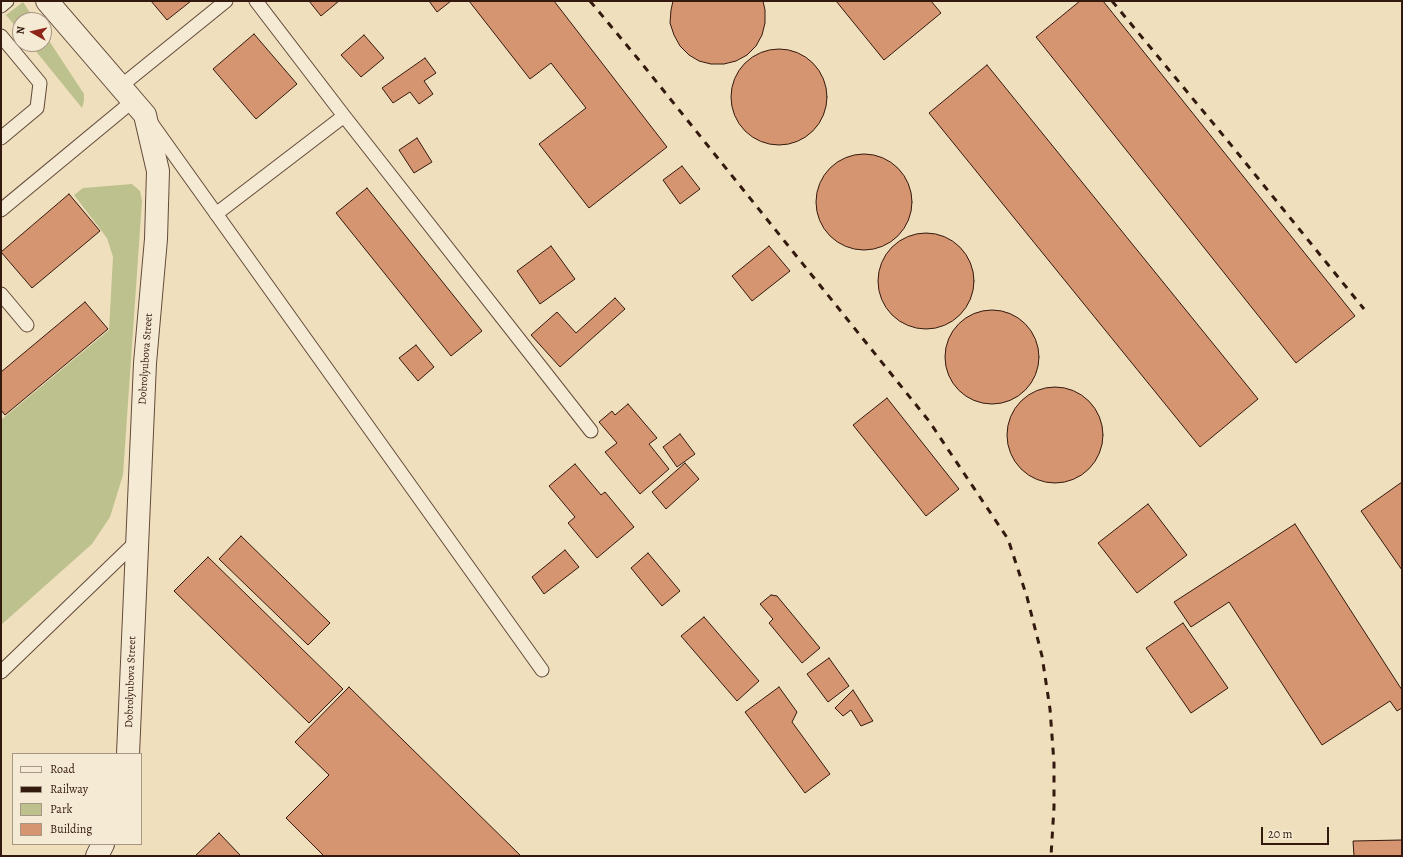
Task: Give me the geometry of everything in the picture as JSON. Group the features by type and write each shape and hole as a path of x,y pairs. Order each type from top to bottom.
{"street":[{"name":"Dobrolyubova Street","path":"47,1 133,100 158,171 156,239 145,363 136,542 128,753"},
{"path":"97,856 102,845"}],"lane":[{"path":"1,6 7,1"},
{"path":"1,210 133,100 226,1"},
{"path":"256,1 344,116 591,431"},
{"path":"1,36 40,83 37,108 1,138"},
{"path":"133,100 542,670"},
{"path":"216,214 344,116"},
{"path":"1,294 27,325"},
{"path":"1,672 136,542"}],"green space":[{"path":"23,2 30,12 12,12 12,22 6,15"},
{"path":"52,45 84,94 82,108 36,52 52,52"},
{"path":"132,184 140,191 142,201 123,475 110,517 92,544 1,625 1,420 109,330 113,257 107,238 74,195 83,188"}],"building":[{"path":"151,1 191,1 167,20"},
{"path":"309,1 339,1 321,16"},
{"path":"429,1 451,1 437,12"},
{"path":"469,1 554,1 667,147 589,208 539,144 586,108 551,63 530,79"},
{"path":"673,1 763,1 765,23 762,35 756,46 747,55 736,61 724,64 711,64 699,61 689,55 680,46 674,35 670,23"},
{"path":"836,1 931,1 941,13 884,60"},
{"path":"1080,1 1103,1 1355,316 1296,363 1036,37"},
{"path":"254,34 297,84 256,119 213,69"},
{"path":"364,35 384,58 361,77 341,55"},
{"path":"779,49 797,53 813,63 823,79 827,97 823,115 813,131 797,141 779,145 761,141 745,131 735,115 731,97 735,79 745,63 761,53"},
{"path":"425,58 436,73 424,81 433,94 419,104 410,92 393,103 382,88"},
{"path":"987,65 1258,399 1200,447 929,113"},
{"path":"417,138 432,162 414,173 399,150"},
{"path":"864,154 882,158 898,168 908,184 912,202 908,220 898,236 882,246 864,250 846,246 830,236 820,220 816,202 820,184 830,168 846,158"},
{"path":"682,166 700,189 680,204 663,180"},
{"path":"367,188 482,331 451,356 336,213"},
{"path":"69,194 100,231 32,288 1,252"},
{"path":"926,233 944,237 960,247 970,263 974,281 970,299 960,315 944,325 926,329 908,325 892,315 882,299 878,281 882,263 892,247 908,237"},
{"path":"551,246 575,279 540,304 517,271"},
{"path":"769,246 790,271 752,301 732,276"},
{"path":"615,298 625,309 560,367 531,335 557,312 576,333"},
{"path":"85,302 108,329 5,415 1,410 1,372"},
{"path":"983,310 1001,310 1010,313 1026,323 1036,339 1039,348 1039,366 1036,375 1026,391 1010,401 1001,404 983,404 974,401 958,391 948,375 945,366 945,348 948,339 958,323 974,313"},
{"path":"416,345 434,367 418,381 399,358"},
{"path":"1055,387 1073,391 1089,401 1099,417 1103,435 1099,453 1089,469 1073,479 1055,483 1037,479 1021,469 1011,453 1007,435 1011,417 1021,401 1037,391"},
{"path":"887,398 959,489 926,516 853,425"},
{"path":"628,404 657,438 649,444 669,469 640,494 605,452 617,443 599,422 612,411 615,415"},
{"path":"680,434 695,454 677,467 663,447"},
{"path":"685,463 699,479 666,509 652,492"},
{"path":"575,464 601,495 605,492 634,527 597,558 568,523 575,517 549,486"},
{"path":"1402,482 1402,570 1361,511"},
{"path":"1148,504 1187,555 1137,593 1098,543"},
{"path":"1295,524 1402,690 1402,708 1397,711 1390,701 1322,745 1229,602 1191,627 1174,602"},
{"path":"241,536 330,623 308,645 219,559"},
{"path":"565,550 579,567 544,594 532,577"},
{"path":"648,553 680,591 662,606 631,568"},
{"path":"208,557 343,689 309,723 174,591"},
{"path":"771,595 777,596 820,648 802,663 769,623 773,619 760,604"},
{"path":"704,617 759,681 737,701 681,636"},
{"path":"1183,623 1228,688 1191,713 1146,648"},
{"path":"829,658 849,686 828,702 807,674"},
{"path":"349,687 521,856 324,856 286,818 329,775 295,742"},
{"path":"779,687 797,712 792,722 830,774 805,793 745,712"},
{"path":"853,690 873,721 861,726 851,710 843,716 835,708"},
{"path":"219,833 241,856 195,856"},
{"path":"1402,840 1402,856 1354,856 1353,841"}],"railway":[{"path":"590,1 929,421 1008,539 1027,597 1042,656 1050,709 1054,763 1054,807 1051,856"},
{"path":"1112,1 1364,309"}]}
